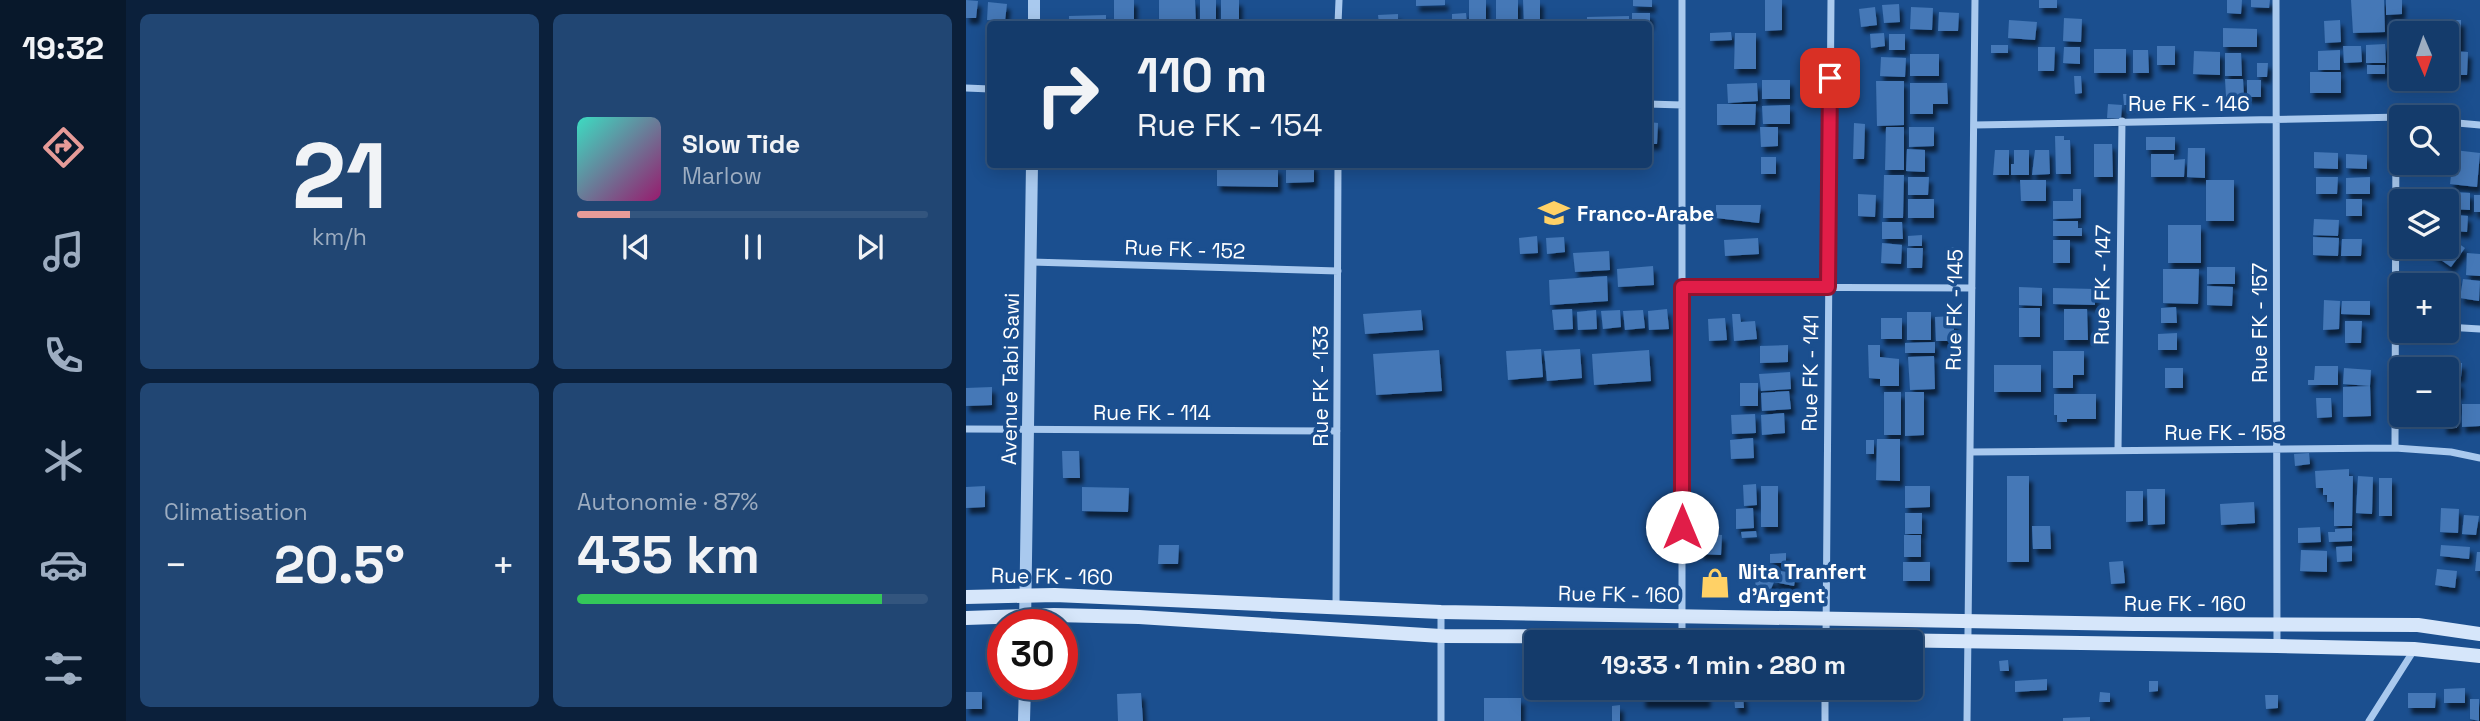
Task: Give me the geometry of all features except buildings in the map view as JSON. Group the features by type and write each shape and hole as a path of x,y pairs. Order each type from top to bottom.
{"main road":[{"name":"Rue FK - 160","path":"966,597 1026,594 1441,612 1825,620 2418,625 2480,634"},
{"path":"1139,617 1140,599"},
{"name":"Rue FK - 160","path":"1078,619 1139,617 1441,636 1524,636"},
{"name":"Rue FK - 160","path":"966,618 987,619"},
{"name":"Rue FK - 160","path":"1923,642 2414,649 2480,656"}],"street":[{"path":"1034,0 1034,21"},
{"path":"1338,21 1339,0"},
{"path":"1682,0 1682,630"},
{"name":"Rue FK - 141","path":"1825,630 1831,0"},
{"name":"Rue FK - 145","path":"1967,721 1975,0"},
{"name":"Rue FK - 157","path":"2276,0 2277,646"},
{"path":"966,88 987,89"},
{"path":"1652,104 1682,105"},
{"name":"Rue FK - 146","path":"1974,125 2389,117"},
{"name":"Rue FK - 147","path":"2118,450 2122,121"},
{"path":"2459,123 2480,125"},
{"name":"Avenue Tabi Sawi","path":"1026,609 1032,168"},
{"name":"Rue FK - 133","path":"1336,608 1338,168"},
{"path":"2398,273 2399,175"},
{"name":"Rue FK - 152","path":"1031,262 1338,271"},
{"path":"1682,287 1972,288"},
{"path":"2459,328 2480,329"},
{"path":"2395,449 2398,343"},
{"name":"Rue FK - 114","path":"966,429 1337,430"},
{"name":"Rue FK - 158","path":"1970,452 2395,449 2451,452 2480,458"},
{"path":"1441,612 1441,721"},
{"path":"2369,721 2414,649"},
{"path":"1024,721 1025,700"},
{"path":"1825,700 1825,721"}],"place":[{"name":"Franco-Arabe","path":"1554,213"},
{"name":"Nita Tranfert d'Argent","path":"1715,583"}],"route":[{"path":"1682,527 1682,287 1828,287 1830,78"}]}
